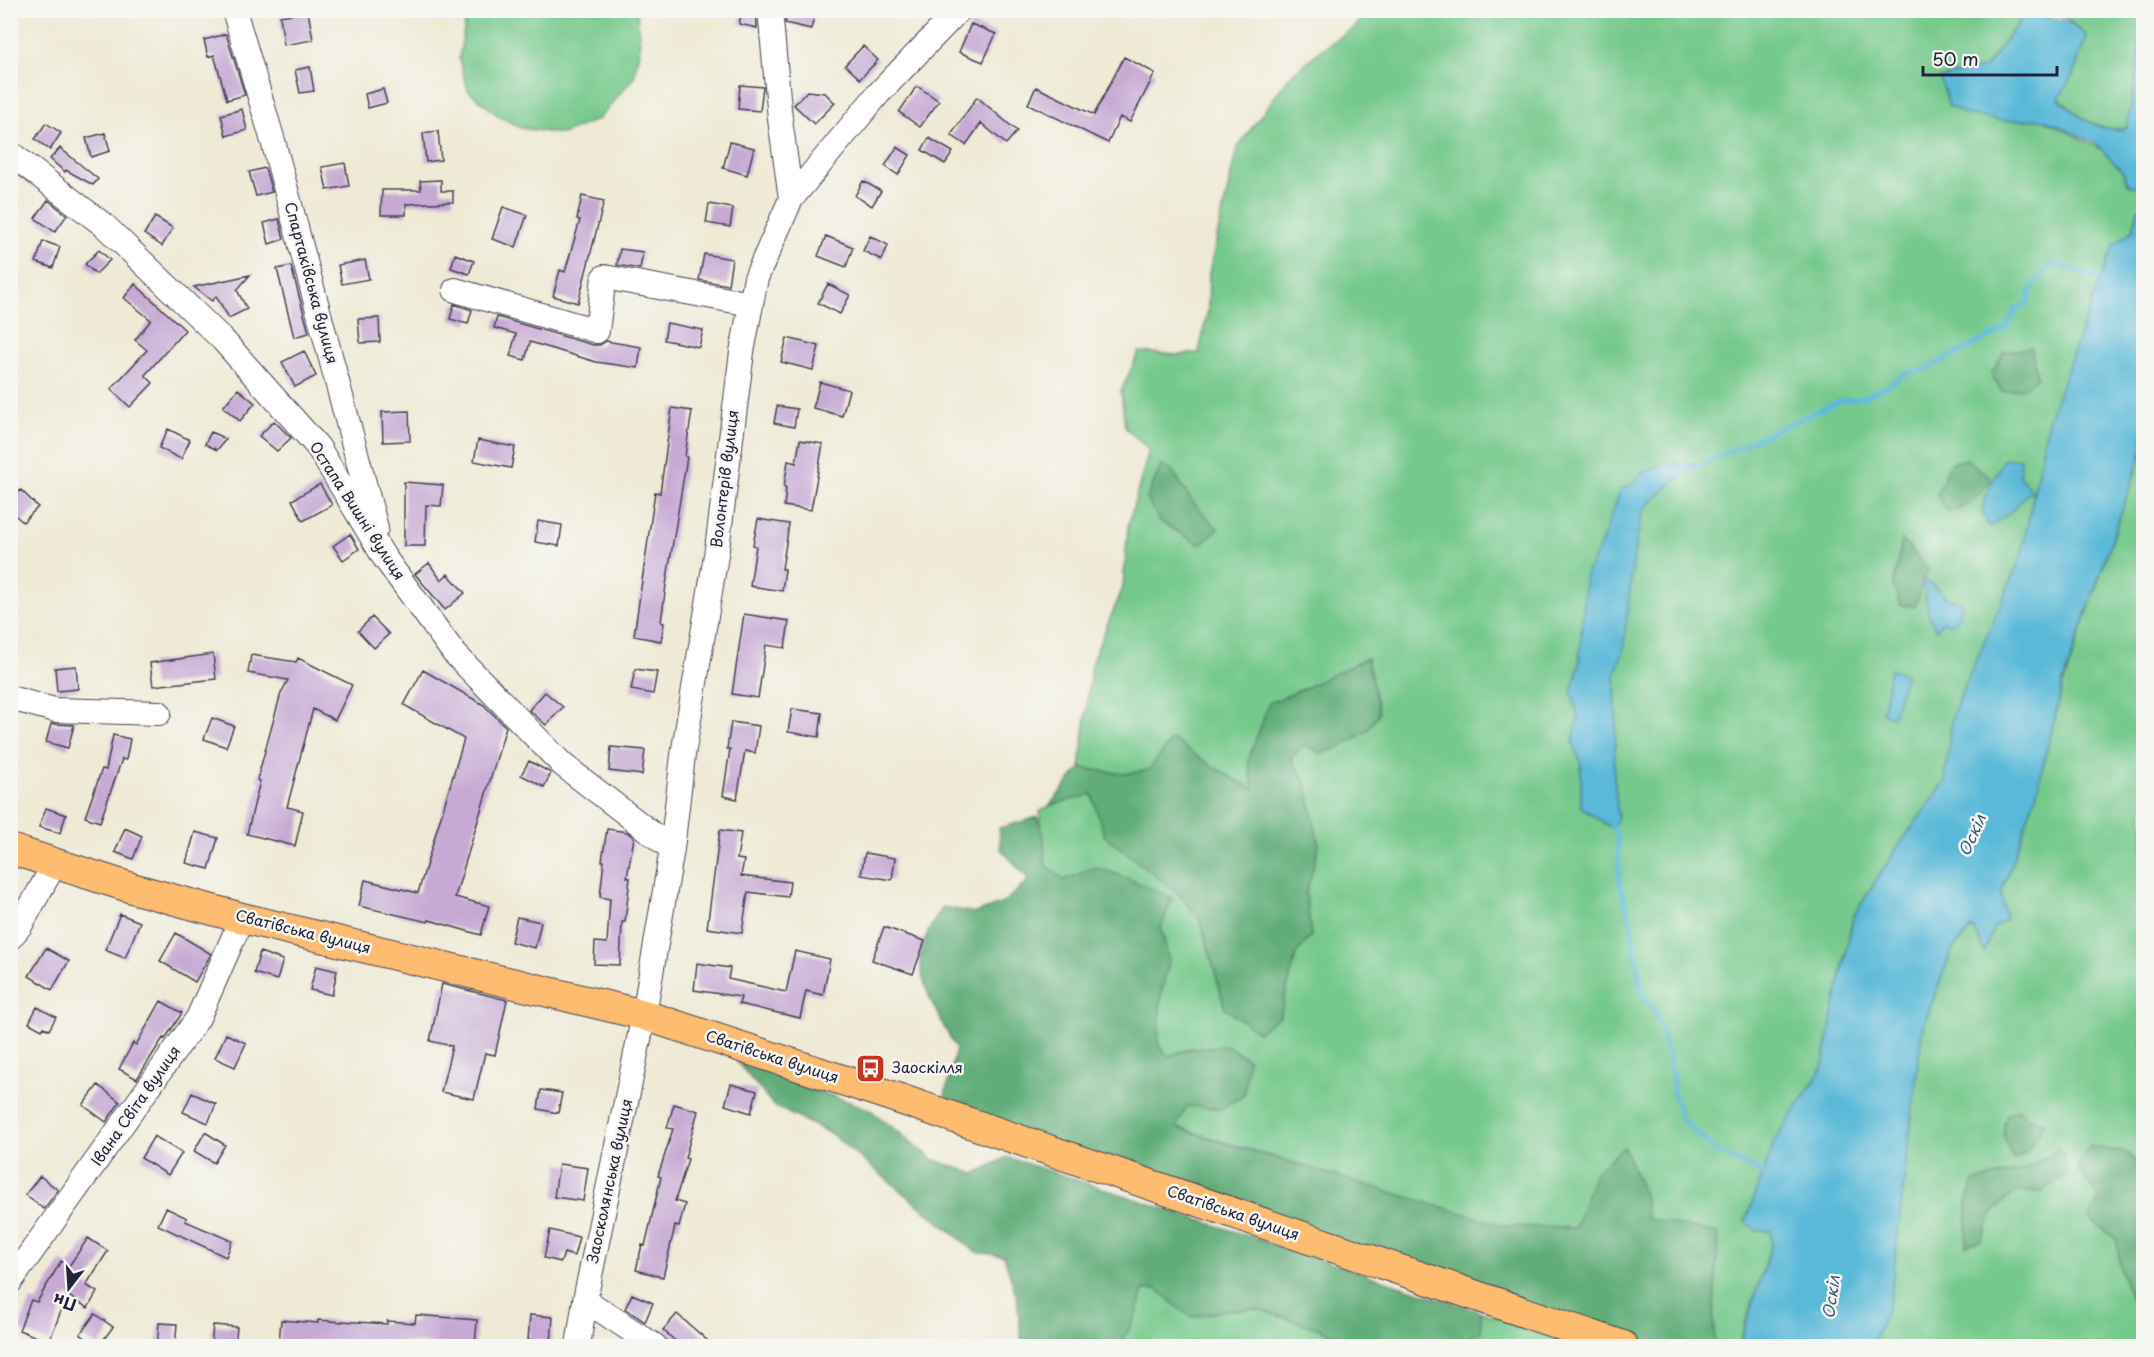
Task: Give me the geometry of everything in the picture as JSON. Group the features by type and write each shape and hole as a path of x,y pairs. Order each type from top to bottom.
{"main road":[{"name":"Сватівська вулиця","path":"10,849 135,889 242,918 644,1016 888,1095 1623,1347"}],"street":[{"name":"Спартаківська вулиця","path":"234,10 273,141 384,557"},
{"path":"770,10 780,119 791,199"},
{"name":"Волонтерів вулиця","path":"644,1016 672,849 683,755 717,549 742,352 756,278 791,199 878,94 959,10"},
{"name":"Остапа Вишні вулиця","path":"10,153 105,226 223,340 318,447 384,557 454,653 563,765 672,849"},
{"path":"455,290 597,331 604,277 751,304"},
{"path":"10,698 55,710 159,713"},
{"path":"10,938 20,926 55,863"},
{"name":"Івана Світа вулиця","path":"10,1282 198,1018 242,918"},
{"name":"Заосколянська вулиця","path":"578,1347 585,1300 644,1016"},
{"path":"585,1300 655,1347"}],"green space":[{"path":"467,11 637,11 640,46 634,77 599,119 562,134 521,128 497,115 468,90 459,59"},
{"path":"1364,11 2143,11 2143,33 2127,128 2098,126 2081,117 2059,98 2073,74 2087,36 2063,16 2025,13 1986,67 2003,121 2043,119 2101,149 2123,172 2129,185 2143,188 2143,211 2048,421 2021,557 1952,716 1945,782 1895,851 1853,917 1822,1069 1775,1141 1745,1222 1771,1231 1771,1246 1738,1346 1715,1346 1713,1319 1718,1238 1647,1225 1646,1201 1580,1234 1506,1226 1176,1127 1193,1048 1168,1056 1158,1045 1161,993 1169,962 1161,928 1065,880 1045,864 1040,812 1064,796 1089,789 1142,863 1180,895 1201,921 1225,1008 1280,1016 1296,954 1311,936 1306,893 1319,845 1254,790 1215,768 1149,770 1124,774 1080,768 1092,661 1123,588 1128,526 1149,450 1125,427 1121,391 1139,352 1179,355 1199,353 1208,309 1209,273 1237,148 1290,76 1321,50 1356,26"},
{"path":"2031,347 2037,377 2024,388 2002,392 1991,375 2004,352"},
{"path":"2143,449 2143,1346 1872,1346 1890,1301 1922,1029 1952,950 1973,927 1984,952 1994,927 2006,920 2001,893 2036,795 2062,688"},
{"path":"1967,459 1992,479 1972,502 1948,513 1937,495 1950,463"},
{"path":"1161,466 1171,469 1192,501 1218,529 1200,545 1158,520 1147,498"},
{"path":"1902,540 1928,568 1915,606 1900,605 1893,586"},
{"path":"1367,658 1379,713 1366,732 1334,750 1320,753 1305,745 1291,759 1306,784 1319,845 1306,893 1311,936 1296,954 1280,1016 1258,1032 1225,1008 1201,921 1180,895 1104,835 1092,794 1049,806 1080,768 1124,774 1149,770 1172,739 1215,768 1254,790 1248,761 1269,703"},
{"path":"1038,817 1044,839 1045,864 1065,880 1094,867 1117,874 1172,898 1161,928 1169,962 1161,993 1158,1045 1168,1056 1193,1048 1228,1046 1248,1059 1244,1095 1221,1109 1187,1106 1176,1127 1506,1226 1575,1228 1596,1171 1624,1147 1646,1201 1647,1219 1719,1233 1713,1319 1715,1346 1647,1346 965,1117 945,1095 956,1049 926,989 921,964 922,947 943,907 975,913 1003,903 1029,880 1001,849 999,828"},
{"path":"737,1062 869,1109 933,1159 974,1174 1007,1157 1481,1312 1481,1332 1452,1346 1358,1346 1320,1329 1258,1309 1227,1310 1192,1317 1157,1289 1143,1290 1135,1317 1120,1346 1022,1346 1017,1298 1004,1256 976,1252 831,1134 774,1106"},
{"path":"2019,1109 2029,1118 2045,1123 2027,1152 2013,1159 2006,1143 2004,1127 2007,1115"},
{"path":"2090,1146 2127,1153 2143,1169 2143,1329 2120,1270 2117,1240 2089,1218 2099,1198 2077,1167"},
{"path":"2060,1148 2067,1168 2065,1177 2040,1192 2014,1192 1991,1215 1982,1240 1966,1246 1967,1202 1974,1181 2022,1171"},
{"path":"1164,1289 1192,1317 1227,1310 1258,1309 1320,1329 1358,1346 1120,1346 1135,1317 1143,1290"},
{"path":"1481,1312 1580,1346 1452,1346 1480,1332"}],"water":[{"path":"2025,13 2066,21 2087,36 2073,74 2059,99 2082,118 2108,129 2127,128 2143,33 2143,189 2129,185 2123,172 2095,143 2044,119 2003,121 1965,114 1949,106 1940,78 1986,67"},
{"name":"Оскіл","path":"2143,206 2143,449 2063,682 2036,795 2001,893 2006,920 1994,927 1984,953 1972,927 1952,950 1922,1029 1890,1301 1872,1346 1739,1346 1771,1246 1771,1231 1757,1231 1745,1222 1775,1141 1822,1069 1853,917 1895,851 1945,782 1952,716 2021,557 2048,421 2113,246 2133,230 2138,210"},
{"path":"2021,458 2019,477 2034,492 2028,492 2014,509 1989,527 1982,512 1985,497 2003,460"},
{"path":"1705,463 1683,473 1643,510 1634,552 1623,653 1615,673 1614,774 1618,817 1613,829 1581,807 1581,765 1573,742 1578,716 1571,690 1579,667 1586,574 1600,547 1621,489 1633,484 1641,473 1664,464"},
{"path":"1922,579 1946,598 1962,602 1958,618 1950,625 1943,621 1936,630 1929,616"},
{"path":"1890,670 1906,673 1892,717 1881,712"}],"building":[{"path":"742,10 756,11 757,28 739,24"},
{"path":"788,10 816,10 811,29 785,23"},
{"path":"308,11 313,40 284,45 280,16"},
{"path":"971,24 996,34 983,62 959,52"},
{"path":"226,34 245,95 227,100 214,55 208,57 204,40"},
{"path":"863,46 878,60 860,79 845,65"},
{"path":"1124,57 1155,73 1130,122 1120,117 1108,143 1028,104 1036,87 1094,115"},
{"path":"310,67 314,91 300,93 295,70"},
{"path":"740,85 763,87 760,111 738,109"},
{"path":"917,86 939,101 920,127 899,112"},
{"path":"383,89 387,103 368,108 365,94"},
{"path":"807,91 825,93 835,103 814,124 794,105"},
{"path":"977,97 1017,131 1006,144 981,123 966,145 951,135"},
{"path":"242,109 247,130 226,136 221,115"},
{"path":"46,123 61,133 50,150 35,139"},
{"path":"438,131 441,160 426,162 423,133"},
{"path":"105,133 110,151 91,157 86,138"},
{"path":"929,138 953,152 945,164 922,150"},
{"path":"730,142 754,148 747,175 723,168"},
{"path":"897,147 910,155 898,175 885,166"},
{"path":"60,148 98,179 93,185 66,170 65,172 50,159"},
{"path":"345,163 349,186 327,190 322,167"},
{"path":"265,168 272,192 256,196 249,172"},
{"path":"441,180 441,191 453,191 453,202 406,204 406,215 381,215 382,190 421,190 420,181"},
{"path":"863,181 881,191 872,206 855,196"},
{"path":"582,196 604,201 578,303 553,296 560,270 565,272 580,220 577,219"},
{"path":"48,200 67,215 55,232 35,218"},
{"path":"709,204 733,208 730,227 706,223"},
{"path":"503,207 527,215 516,247 492,239"},
{"path":"155,217 173,228 162,246 144,234"},
{"path":"279,219 284,239 269,244 264,223"},
{"path":"826,236 853,247 846,267 818,256"},
{"path":"870,236 888,245 882,260 863,251"},
{"path":"43,241 60,247 53,268 36,262"},
{"path":"620,249 643,252 640,269 617,265"},
{"path":"99,250 110,260 96,274 85,264"},
{"path":"455,254 474,261 469,274 451,268"},
{"path":"704,254 732,259 728,285 699,280"},
{"path":"365,260 369,279 342,284 338,265"},
{"path":"291,266 309,333 294,337 277,269"},
{"path":"250,275 237,290 247,309 229,318 216,296 212,301 194,287"},
{"path":"135,284 185,330 145,375 153,383 130,407 111,389 147,350 135,340 151,320 124,298"},
{"path":"828,284 850,295 840,314 818,303"},
{"path":"454,304 472,310 468,324 450,319"},
{"path":"497,317 593,345 600,345 606,341 641,347 638,368 596,362 530,342 525,360 510,356 516,334 494,328"},
{"path":"379,318 380,342 360,343 358,319"},
{"path":"667,323 703,330 699,347 664,340"},
{"path":"787,338 819,346 813,370 781,362"},
{"path":"304,351 316,376 295,387 282,362"},
{"path":"820,382 849,390 842,416 813,408"},
{"path":"238,389 255,403 240,421 223,407"},
{"path":"777,406 797,409 794,427 774,423"},
{"path":"672,408 692,411 661,622 664,623 661,641 634,636 655,492 660,493"},
{"path":"409,411 410,441 383,442 382,412"},
{"path":"274,421 291,438 277,451 259,436"},
{"path":"168,429 190,440 181,459 159,448"},
{"path":"211,432 226,439 217,450 205,444"},
{"path":"478,440 515,447 511,468 474,461"},
{"path":"800,440 823,444 811,510 784,506 788,461 796,463"},
{"path":"404,482 443,485 441,506 426,505 425,546 404,546"},
{"path":"320,484 332,505 303,521 292,500"},
{"path":"21,490 38,507 23,522 10,511 10,501"},
{"path":"758,519 789,524 782,569 785,569 782,591 750,586 756,546 753,545"},
{"path":"538,521 562,525 559,546 535,542"},
{"path":"350,534 359,549 343,560 333,546"},
{"path":"429,563 441,580 448,574 465,593 445,610 415,574"},
{"path":"744,614 789,621 785,648 766,645 758,698 732,694"},
{"path":"372,617 389,634 374,648 358,631"},
{"path":"213,654 216,679 153,686 150,663"},
{"path":"251,655 296,662 298,658 352,685 335,720 313,709 287,807 303,811 295,846 247,834 260,781 257,780 281,693 288,680 248,673"},
{"path":"76,666 78,689 57,691 55,668"},
{"path":"635,669 657,672 653,694 631,690"},
{"path":"423,670 484,705 506,727 455,897 489,906 481,935 429,920 428,922 359,906 365,880 418,893 464,739 404,705"},
{"path":"545,692 563,707 546,725 529,710"},
{"path":"792,709 822,713 819,737 788,732"},
{"path":"212,718 234,726 226,747 204,739"},
{"path":"731,722 759,726 755,753 745,751 737,799 723,796 730,749 727,749"},
{"path":"51,724 74,725 68,748 46,742"},
{"path":"113,735 130,739 126,760 122,759 100,822 85,817 102,769 106,770"},
{"path":"611,747 645,750 642,775 609,771"},
{"path":"529,761 551,773 544,787 521,775"},
{"path":"46,808 66,815 60,833 39,827"},
{"path":"125,828 142,836 133,859 115,852"},
{"path":"607,829 627,832 634,838 627,877 630,878 625,922 622,922 620,965 594,964 595,942 607,943 610,899 600,897"},
{"path":"720,830 741,833 737,859 744,860 741,876 790,882 788,897 748,892 742,933 707,928"},
{"path":"195,832 218,838 209,869 186,863"},
{"path":"865,853 895,858 892,880 861,875"},
{"path":"120,914 140,922 125,958 105,950"},
{"path":"517,917 541,922 535,948 511,942"},
{"path":"884,927 925,941 913,974 872,960"},
{"path":"176,933 211,954 195,982 160,961"},
{"path":"46,948 69,961 52,990 29,976"},
{"path":"795,951 830,959 823,995 806,991 800,1018 739,1004 741,997 694,990 697,963 730,968 728,979 786,992"},
{"path":"260,952 283,960 277,980 254,973"},
{"path":"316,966 337,971 332,995 310,990"},
{"path":"442,984 507,1000 495,1055 485,1053 474,1099 441,1092 452,1046 430,1041"},
{"path":"161,1001 182,1013 137,1079 119,1069 133,1043 136,1045"},
{"path":"37,1007 56,1017 49,1030 44,1027 42,1030 29,1023"},
{"path":"226,1034 246,1043 235,1067 215,1058"},
{"path":"731,1084 757,1091 751,1113 725,1105"},
{"path":"98,1085 120,1102 106,1122 83,1105"},
{"path":"541,1090 562,1093 558,1113 538,1109"},
{"path":"192,1093 216,1104 208,1123 183,1112"},
{"path":"674,1104 698,1111 685,1158 688,1159 675,1201 685,1204 679,1227 675,1226 663,1277 636,1270 642,1245 645,1246 661,1177 658,1176 673,1129 667,1128"},
{"path":"205,1132 225,1145 214,1163 194,1151"},
{"path":"154,1136 182,1153 168,1175 141,1158"},
{"path":"559,1164 588,1168 583,1201 554,1197"},
{"path":"40,1176 58,1190 44,1209 25,1195"},
{"path":"166,1208 187,1218 185,1221 232,1241 226,1257 158,1225"},
{"path":"550,1230 579,1237 574,1256 564,1253 561,1262 544,1258"},
{"path":"88,1238 108,1251 86,1285 97,1292 88,1308 67,1295 49,1342 19,1330 31,1300 37,1302 61,1261 69,1266"},
{"path":"632,1294 653,1303 645,1322 625,1309"},
{"path":"95,1314 113,1327 98,1347 80,1334"},
{"path":"677,1314 715,1347 682,1347 663,1330"},
{"path":"416,1315 477,1320 475,1347 401,1342 400,1345 366,1342 366,1347 340,1347 340,1344 304,1341 304,1345 279,1343 281,1320 318,1323 318,1320 387,1324 387,1321 415,1323"},
{"path":"530,1315 553,1317 551,1342 528,1340"},
{"path":"159,1323 177,1324 175,1347 157,1347"},
{"path":"213,1325 237,1327 235,1347 211,1347"}],"waterway":[{"path":"1678,475 1839,401 1863,397 1889,385 1906,373 1924,370 2007,328 2016,308 2027,304 2031,290 2052,263 2101,279"},
{"path":"1611,824 1618,839 1619,879 1632,928 1641,991 1655,1010 1672,1073 1674,1096 1682,1120 1716,1151 1763,1174"}],"place":[{"name":"Заоскілля","path":"871,1068"}]}
